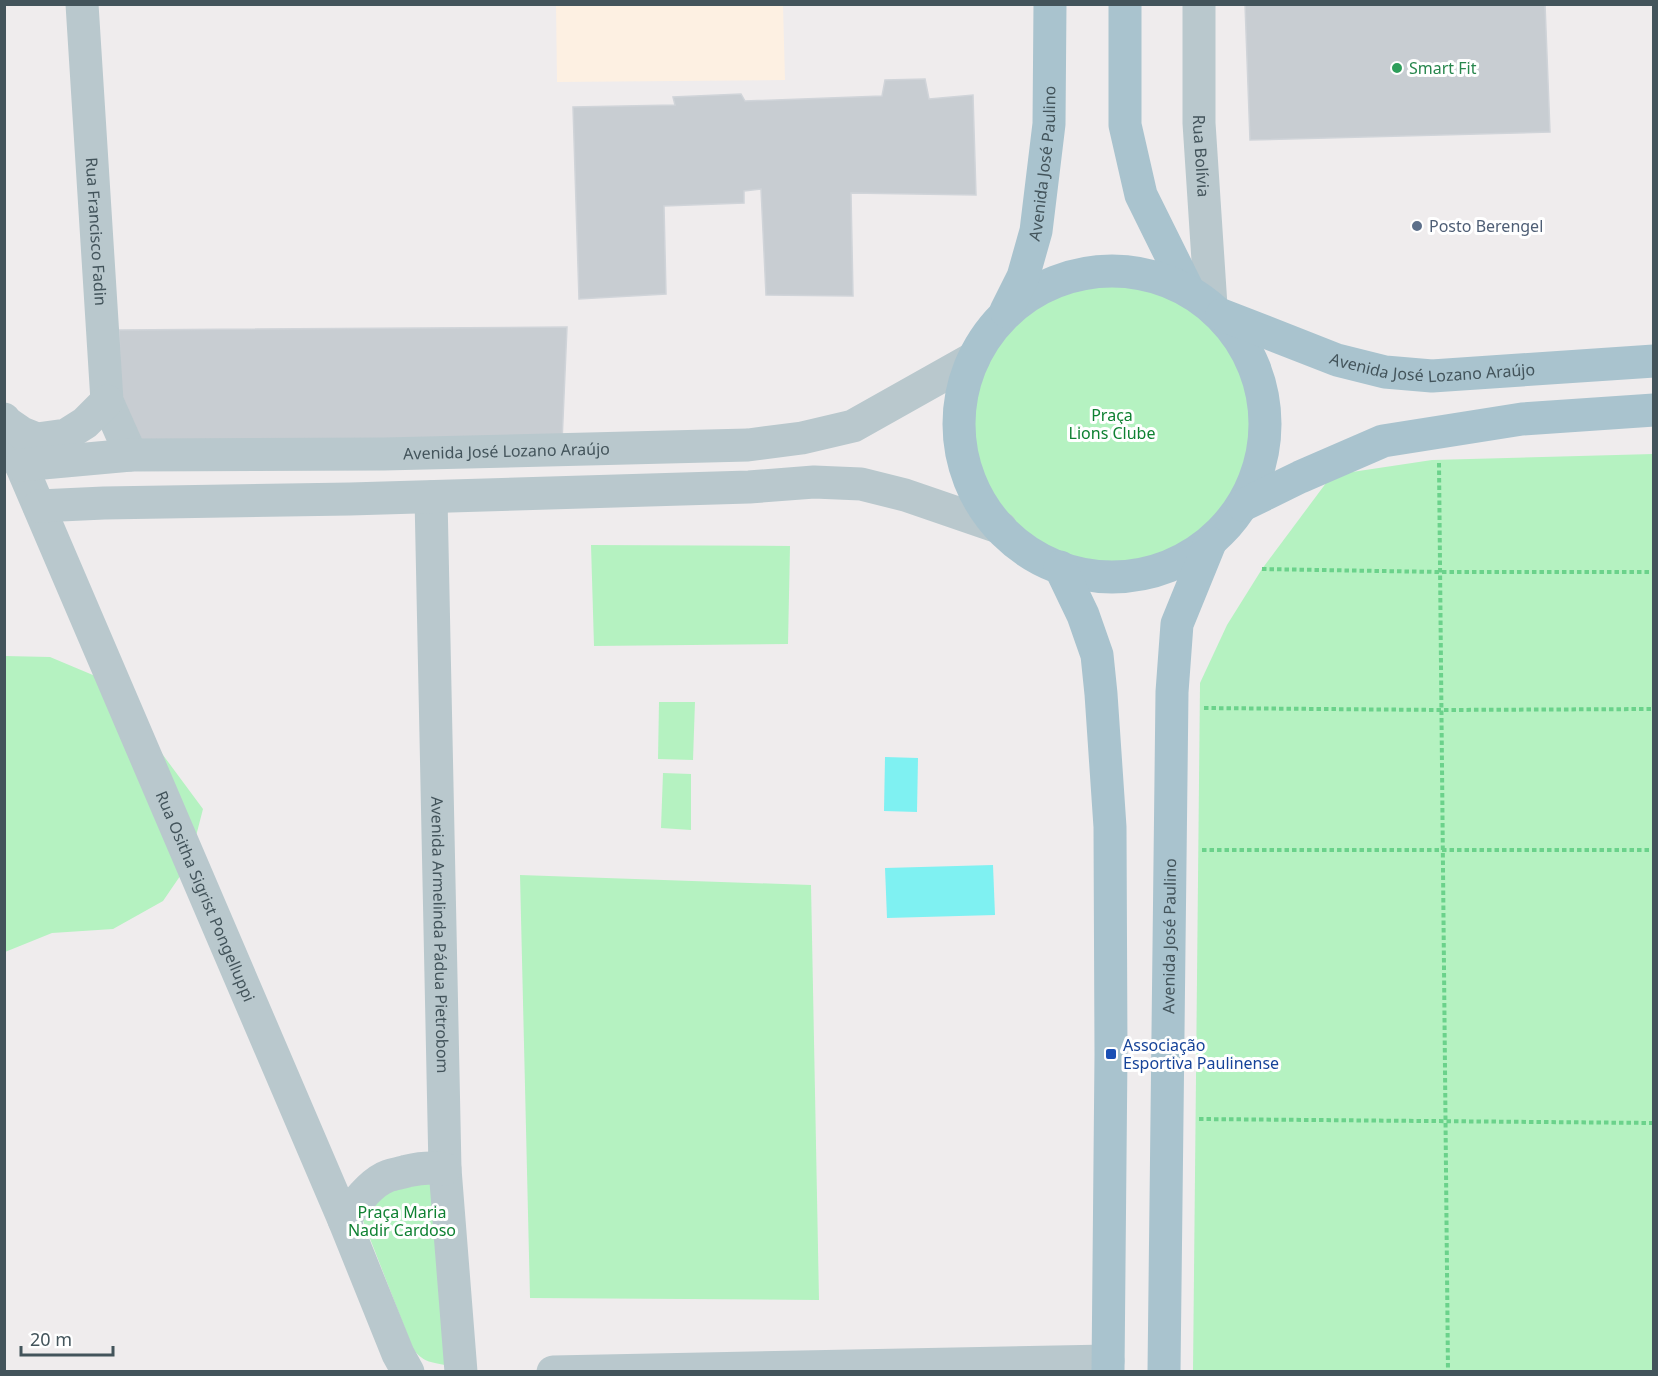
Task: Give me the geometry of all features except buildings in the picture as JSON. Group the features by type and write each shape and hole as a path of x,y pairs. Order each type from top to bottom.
{"main road":[{"name":"Avenida José Paulino","path":"1003,315 1023,277 1036,231 1049,124 1050,4"},
{"path":"1003,315 974,358 963,386 959,417 961,447 968,477 982,504 1001,528 1018,544 1038,557 1060,567 1091,575 1122,576 1154,571 1183,560 1210,543 1243,505 1260,468 1266,427 1262,386 1246,348 1207,304 1141,195 1125,125 1125,4"},
{"name":"Avenida José Lozano Araújo","path":"1003,315 1034,291 1071,276 1111,270 1150,275 1207,304 1337,360 1384,372 1432,376 1653,361"},
{"path":"1243,505 1383,441 1522,419 1653,410"},
{"name":"Avenida José Paulino","path":"1164,1371 1172,692 1177,624 1210,543"},
{"path":"1060,567 1083,615 1097,655 1110,827 1111,1066 1108,1366"}],"street":[{"name":"Rua Francisco Fadin","path":"82,4 107,401 131,455"},
{"name":"Rua Bolívia","path":"1199,4 1199,123 1207,304"},
{"name":"Avenida José Lozano Araújo","path":"21,465 131,455 384,454 748,445 802,438 853,426 974,358"},
{"path":"5,421 22,433 37,439 66,435 85,423 107,401"},
{"name":"Rua Ositha Sigrist Pongelluppi","path":"5,421 21,465 403,1362"},
{"path":"39,506 431,497 749,487 814,482 861,484 905,495 1001,528"},
{"name":"Avenida Armelinda Pádua Pietrobom","path":"431,497 445,1169 461,1371"},
{"path":"344,1220 367,1191 386,1176 433,1167 445,1169"},
{"path":"403,1362 430,1371"},
{"path":"553,1371 1108,1366"}],"path":[{"path":"1439,460 1448,1371"},
{"path":"1262,569 1653,572"},
{"path":"1200,708 1653,709"},
{"path":"1198,850 1653,850"},
{"path":"1196,1119 1653,1123"}],"shaded area":[{"path":"556,5 783,5 785,80 557,82"}],"green space":[{"name":"Praça Lions Clube","path":"1112,282 1153,288 1179,299 1202,314 1222,334 1237,357 1248,383 1254,424 1248,465 1237,491 1222,514 1202,534 1179,549 1153,560 1112,566 1071,560 1045,549 1022,534 1002,514 987,491 976,465 970,424 976,383 987,357 1002,334 1022,314 1045,299 1071,288"},
{"path":"1653,454 1653,1371 1193,1372 1200,683 1227,625 1262,569 1332,475 1432,460"},
{"path":"591,545 790,546 788,644 594,646"},
{"path":"5,656 50,657 100,678 140,724 203,809 189,863 163,901 113,929 52,933 5,952"},
{"path":"659,702 695,702 693,760 658,759"},
{"path":"663,773 691,774 691,830 661,828"},
{"path":"520,875 811,885 819,1300 530,1298"},
{"name":"Praça Maria Nadir Cardoso","path":"436,1178 445,1365 424,1359 413,1349 360,1213 381,1191"}],"water":[{"path":"885,757 918,758 917,812 884,811"},
{"path":"993,865 995,915 887,918 885,868"}],"place":[{"name":"Smart Fit","path":"1397,68"},
{"name":"Posto Berengel","path":"1417,226"},
{"name":"Associação Esportiva Paulinense","path":"1111,1054"}]}
